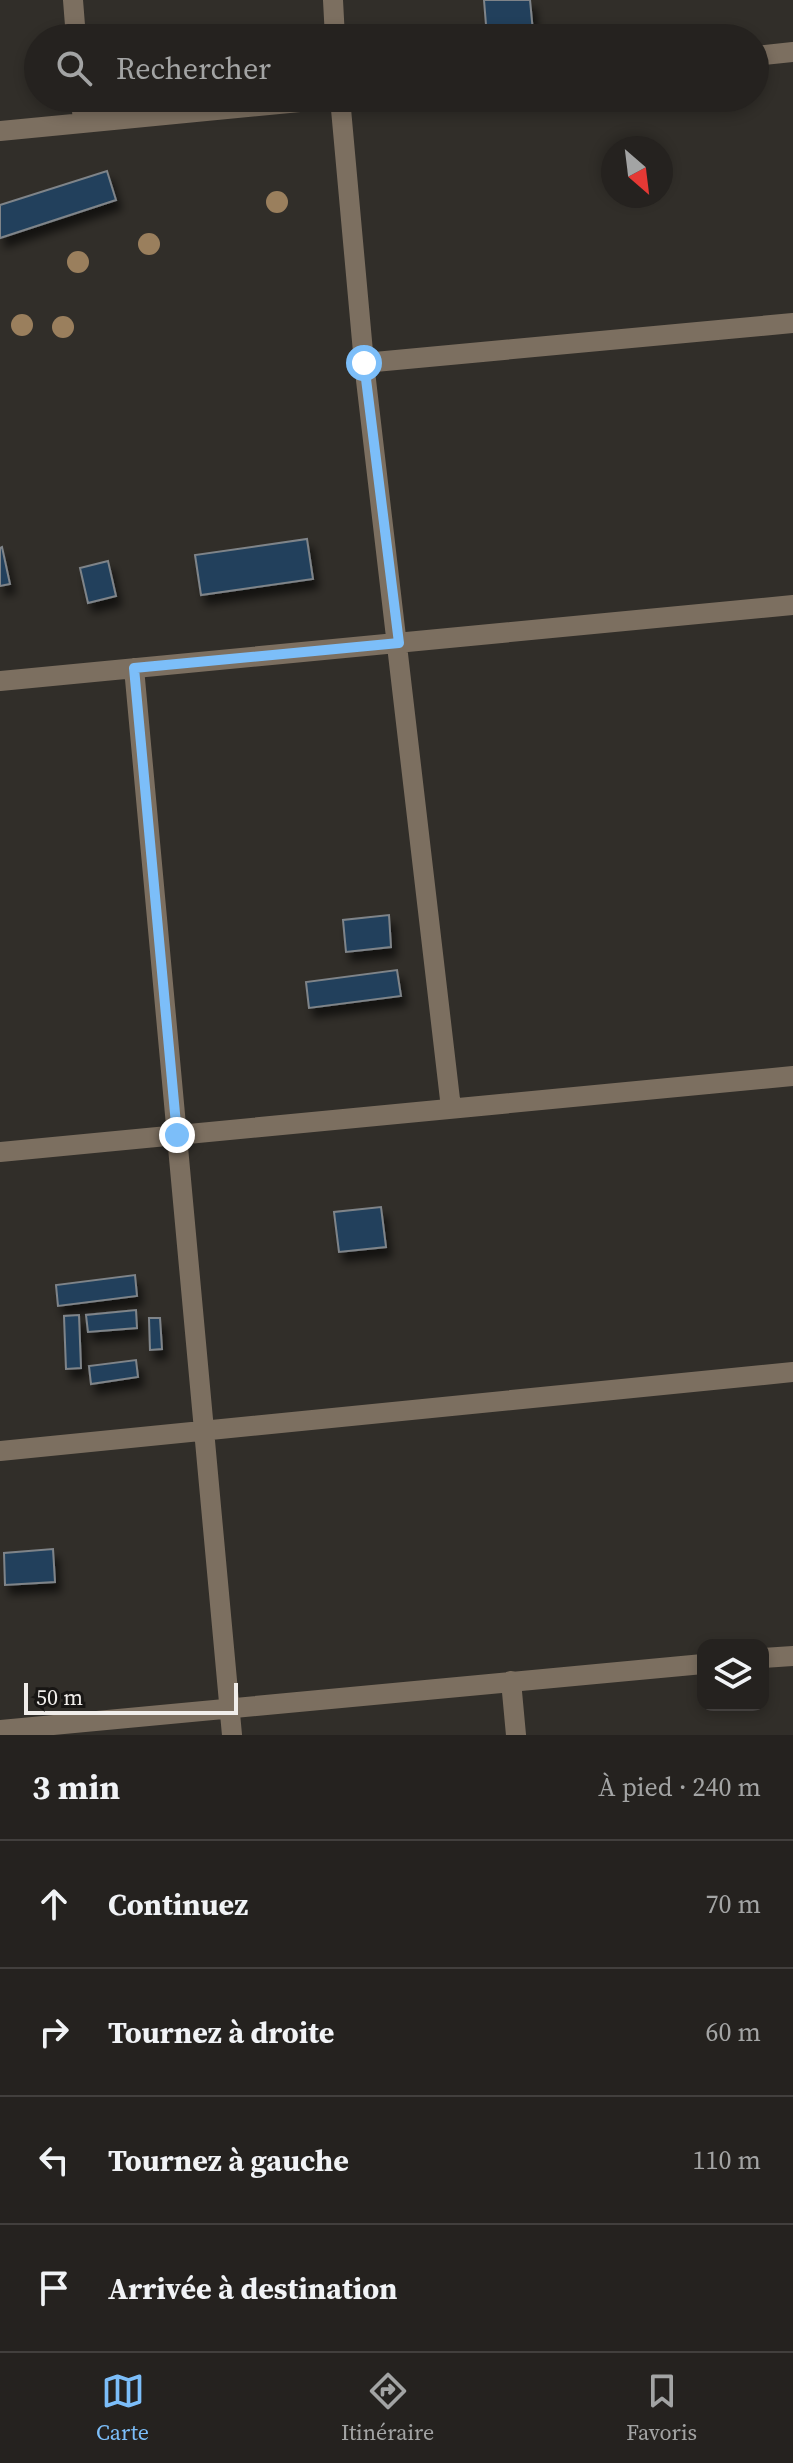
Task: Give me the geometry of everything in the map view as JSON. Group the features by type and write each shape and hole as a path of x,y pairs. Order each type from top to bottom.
{"street":[{"path":"73,0 75,24"},
{"path":"333,0 334,24"},
{"path":"769,55 793,52"},
{"path":"82,112 83,123"},
{"path":"0,131 196,112"},
{"path":"341,112 364,363 451,1108"},
{"path":"364,363 793,323"},
{"path":"0,681 793,605"},
{"path":"134,668 232,1735"},
{"path":"0,1152 793,1076"},
{"path":"0,1451 793,1372"},
{"path":"769,1658 793,1656"},
{"path":"0,1730 697,1665"},
{"path":"511,1681 516,1735"}],"building":[{"path":"484,0 530,0 532,24 486,24"},
{"path":"107,171 116,200 0,238 0,205"},
{"path":"307,539 313,579 201,595 195,555"},
{"path":"0,548 10,584 0,586"},
{"path":"108,561 116,596 88,603 80,568"},
{"path":"389,915 391,947 346,952 343,920"},
{"path":"397,970 401,996 309,1008 306,982"},
{"path":"381,1207 386,1247 339,1252 334,1212"},
{"path":"135,1275 137,1296 58,1306 56,1285"},
{"path":"136,1310 137,1328 88,1332 86,1315"},
{"path":"79,1315 81,1368 66,1369 64,1316"},
{"path":"149,1318 160,1318 162,1349 150,1350"},
{"path":"136,1360 138,1377 91,1384 89,1366"},
{"path":"53,1549 55,1582 5,1585 4,1553"}],"route":[{"path":"177,1135 134,668 399,643 364,363"}]}
